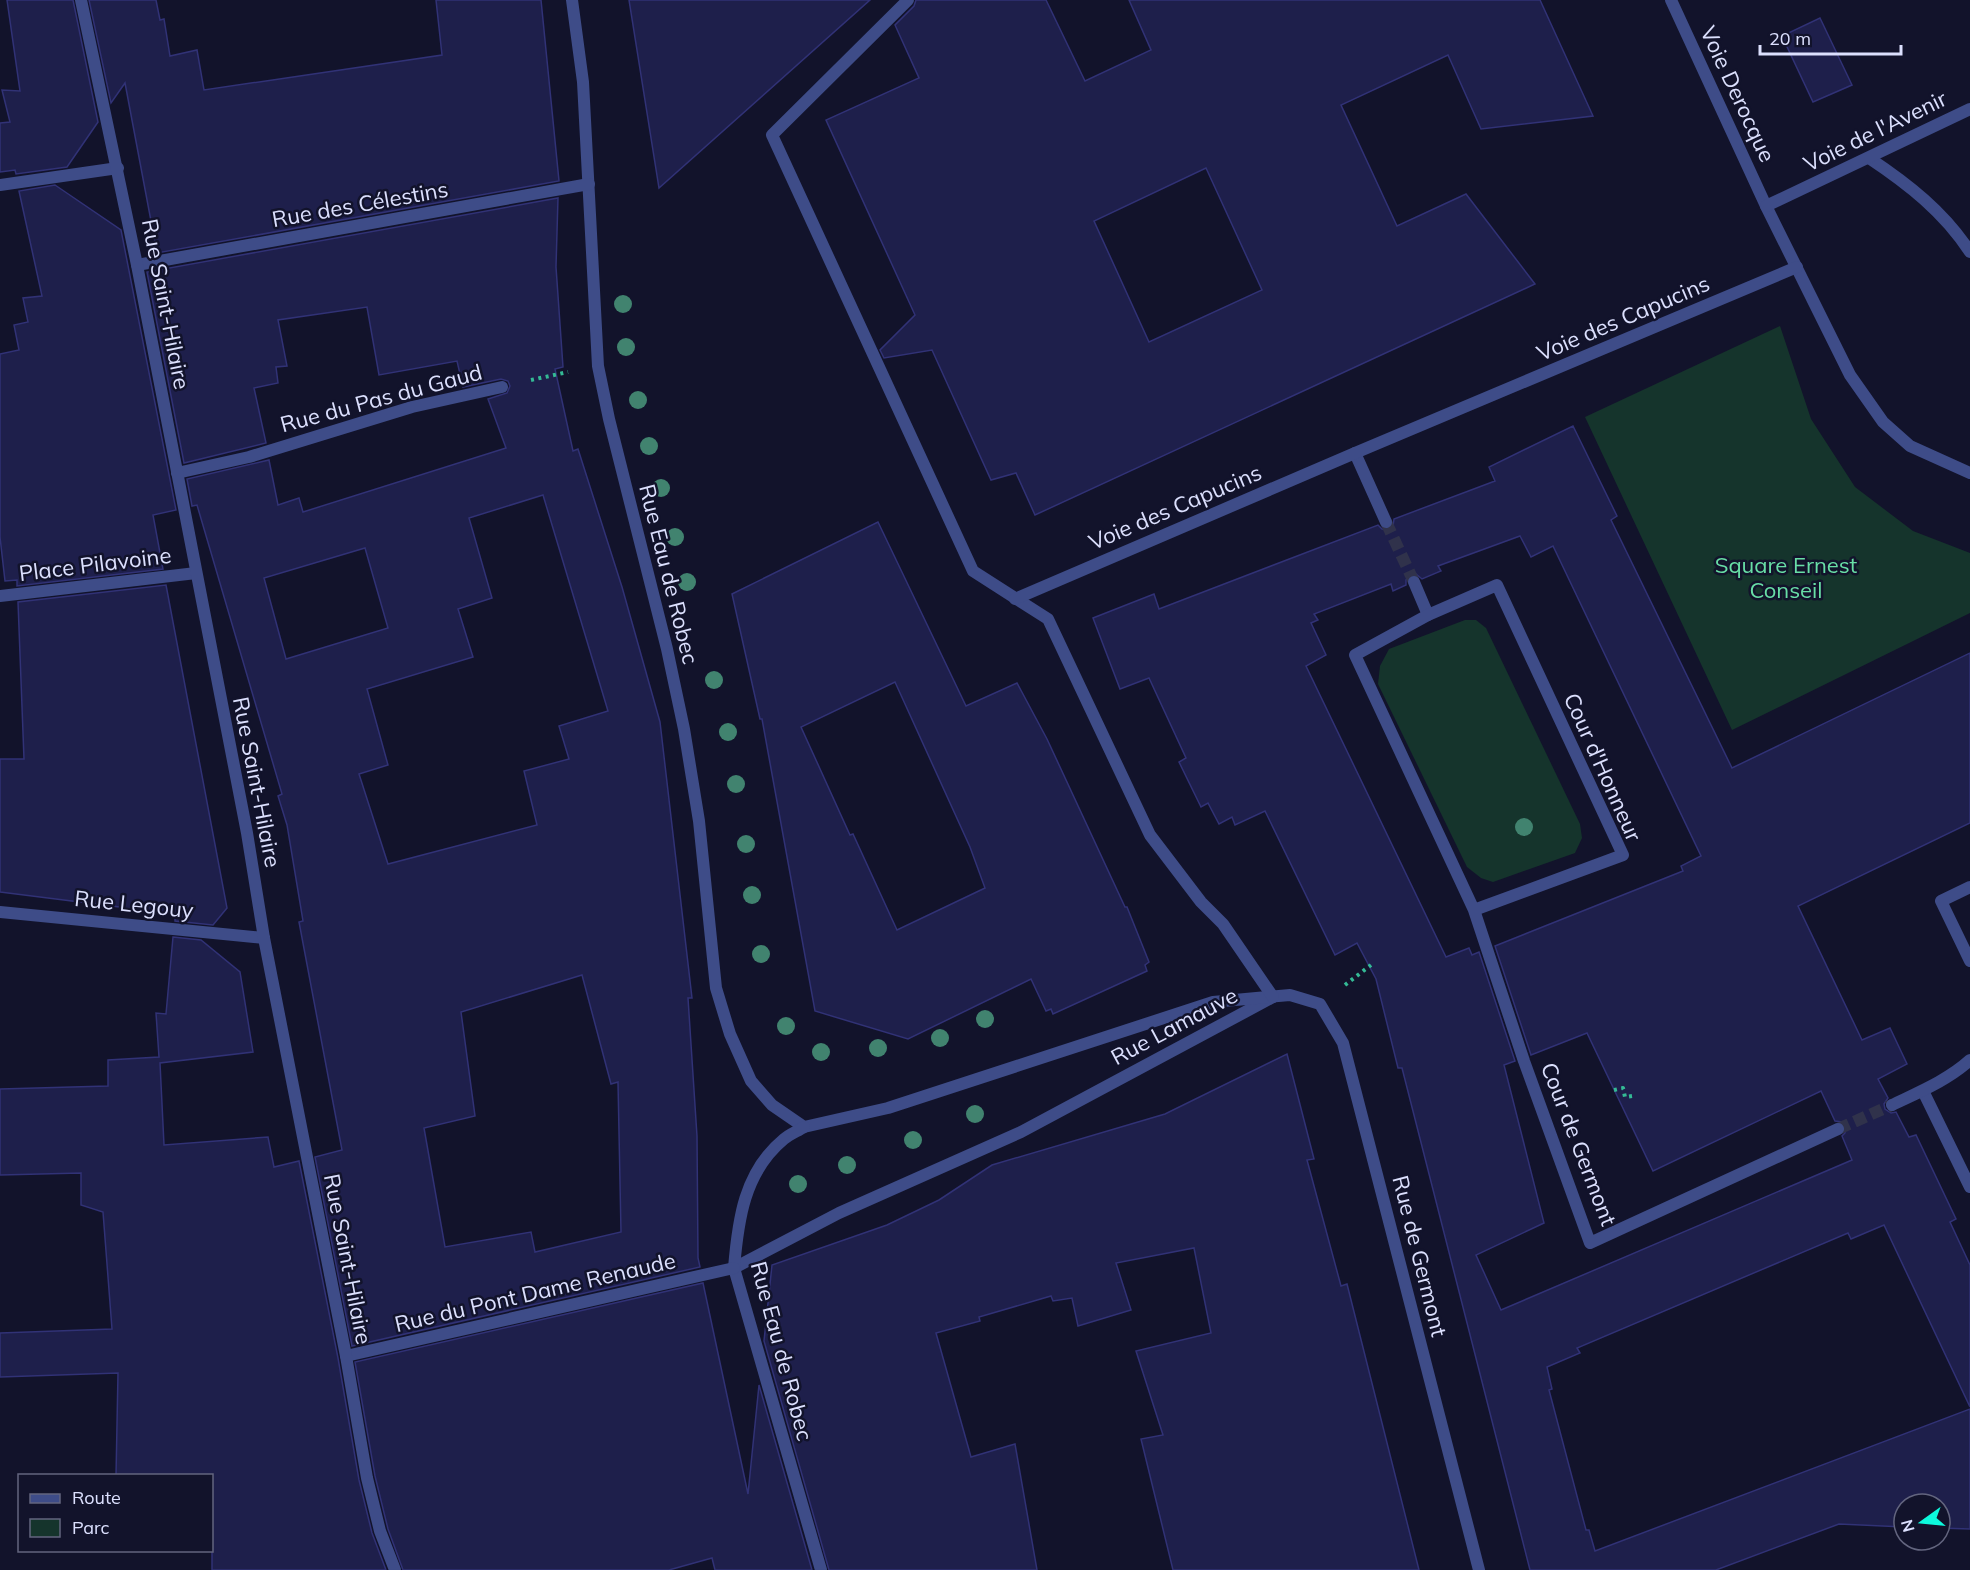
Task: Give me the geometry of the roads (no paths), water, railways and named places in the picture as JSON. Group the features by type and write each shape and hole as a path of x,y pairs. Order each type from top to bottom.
{"street":[{"name":"Rue Saint-Hilaire","path":"81,0 118,168 247,833 264,938 346,1356 367,1478 380,1532 395,1570"},
{"name":"Rue Eau de Robec","path":"572,0 583,82 598,366 609,419 667,649 684,729 699,821 716,988 730,1034 751,1081 772,1105 804,1127"},
{"path":"908,0 772,135 973,571 1048,619 1150,835 1201,902 1223,924 1273,997"},
{"name":"Voie Derocque","path":"1671,0 1766,206 1850,375 1883,422 1910,446 1970,473"},
{"name":"Voie de l'Avenir","path":"1766,206 1970,109"},
{"path":"1869,158 1902,180 1933,207 1960,236 1970,252"},
{"path":"0,185 118,168"},
{"name":"Rue des Célestins","path":"137,265 589,184"},
{"name":"Voie des Capucins","path":"1015,599 1797,267"},
{"name":"Rue du Pas du Gaud","path":"177,473 249,458 412,407 502,387"},
{"path":"1355,453 1386,522"},
{"name":"Place Pilavoine","path":"0,596 196,573"},
{"path":"1414,582 1428,615"},
{"name":"Cour d'Honneur","path":"1497,585 1623,855 1474,910 1354,655 1428,615 1497,585"},
{"path":"1970,887 1941,901 1970,961"},
{"name":"Cour de Germont","path":"1474,910 1524,1061 1590,1242 1838,1130"},
{"name":"Rue Legouy","path":"0,912 264,938"},
{"name":"Rue de Germont","path":"1273,997 1290,995 1320,1004 1343,1043 1479,1570"},
{"name":"Rue Lamauve","path":"888,1108 1213,1002 1273,997"},
{"name":"Rue Lamauve","path":"734,1268 839,1213 1021,1132 1273,997"},
{"path":"1892,1105 1958,1071 1970,1060"},
{"path":"1923,1090 1970,1187"},
{"name":"Rue Eau de Robec","path":"821,1570 734,1268 738,1222 743,1201 753,1178 784,1138 804,1127 888,1108"},
{"name":"Rue du Pont Dame Renaude","path":"346,1356 734,1268"}],"tunnel":[{"path":"1386,522 1414,582"},
{"path":"1838,1129 1892,1105"}],"park label":[{"name":"Square Ernest Conseil","path":"1786,578"}]}
